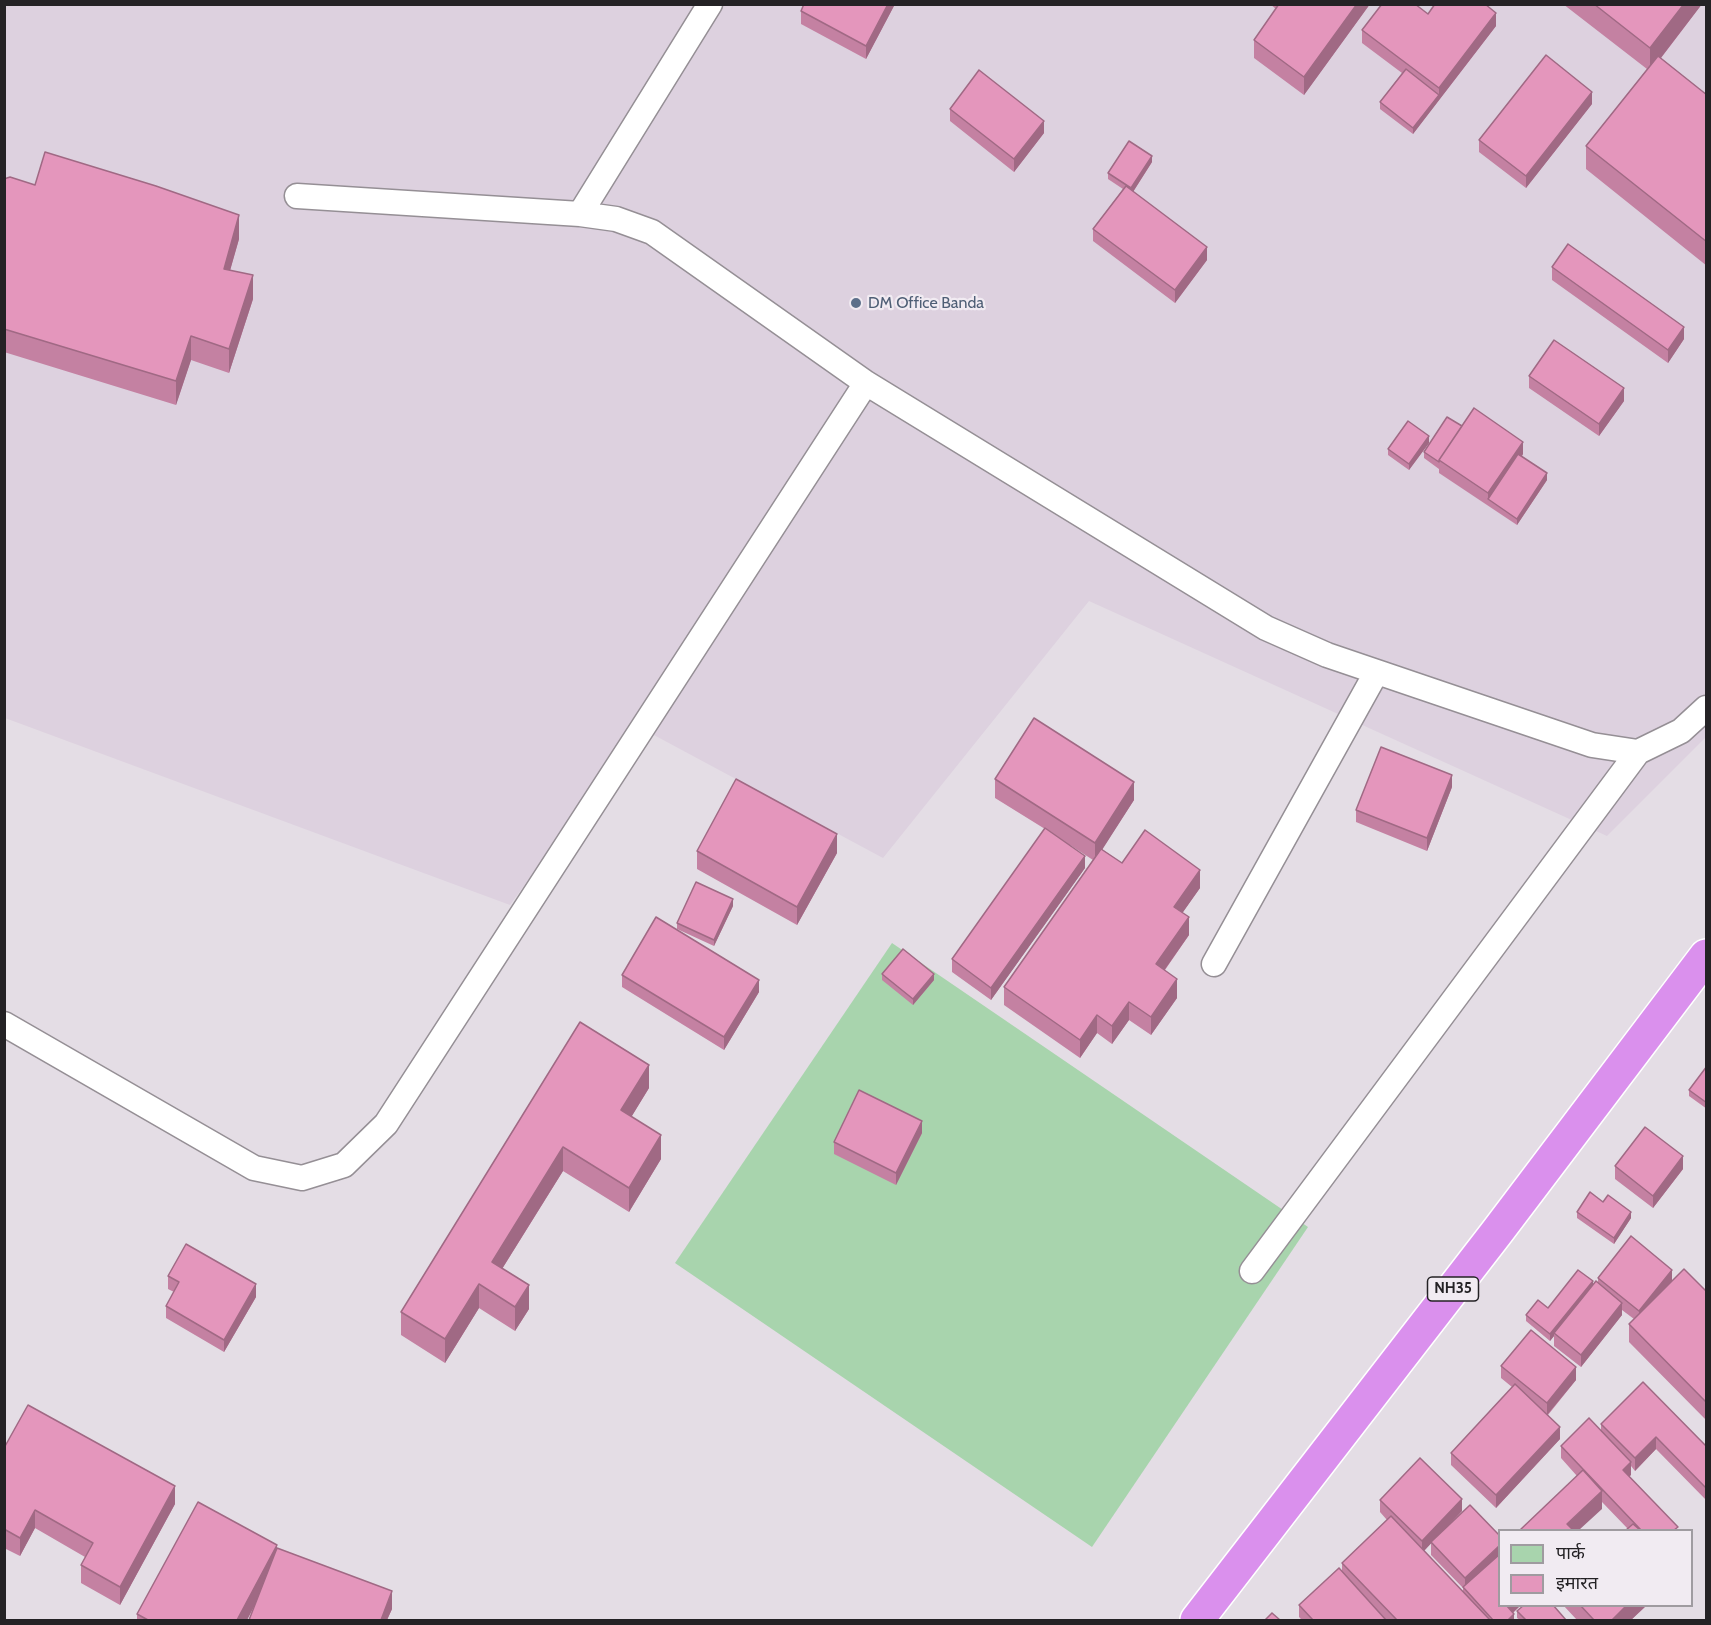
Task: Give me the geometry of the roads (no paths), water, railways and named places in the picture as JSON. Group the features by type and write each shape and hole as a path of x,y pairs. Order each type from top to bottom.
{"highway":[{"name":"NH35","path":"1197,1620 1707,956"}],"lane":[{"path":"580,214 710,4"},
{"path":"297,196 580,214 616,219 652,232 866,383 1266,628 1376,674 1592,745 1638,752"},
{"path":"4,1024 254,1168 302,1178 344,1165 386,1124 866,383"},
{"path":"1214,964 1376,674"},
{"path":"1252,1271 1638,752 1681,731 1707,708"}],"place":[{"name":"DM Office Banda","path":"856,303"}]}
